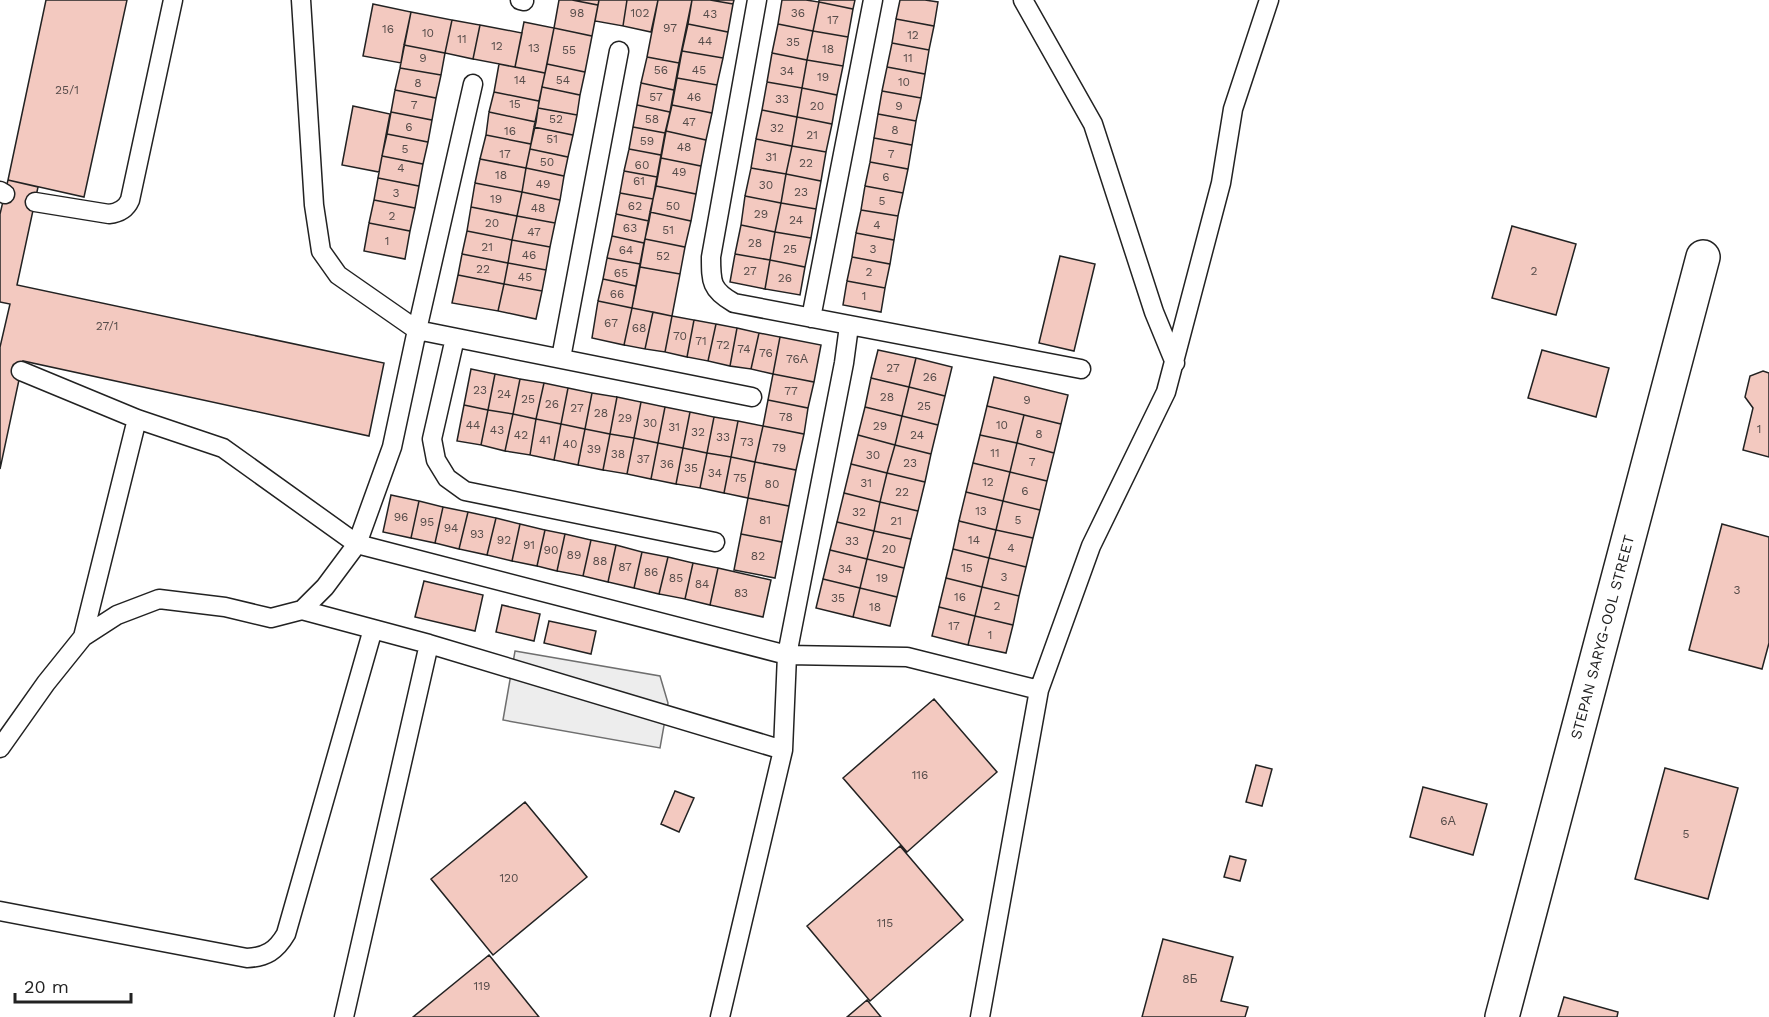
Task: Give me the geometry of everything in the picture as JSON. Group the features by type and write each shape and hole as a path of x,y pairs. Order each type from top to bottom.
{"street":[{"name":"STEPAN SARYG-OOL STREET","path":"1502,1017 1703,257"}],"lane":[{"path":"35,202 109,214 116,214 127,207 173,0"},
{"path":"301,0 314,205 321,251 338,275 417,330 752,397"},
{"path":"757,0 711,257 711,275 714,286 721,296 734,303 1081,369"},
{"path":"811,318 873,0"},
{"path":"1023,0 1092,124 1154,312 1174,363"},
{"path":"980,1017 1039,690 1091,546 1166,392 1221,183 1233,109 1269,0"},
{"path":"561,358 619,51"},
{"path":"303,610 325,588 357,544 392,447 473,84"},
{"path":"720,1017 783,750 787,655 844,363 849,326"},
{"path":"455,338 432,439 436,460 447,478 465,491 715,542"},
{"path":"21,371 136,419 223,448 357,544 787,655 907,657 1039,690"},
{"path":"83,637 136,419"},
{"path":"0,748 46,683 83,637 117,615 159,599 225,607 271,618 303,610 429,644 783,750"},
{"path":"0,911 247,958 260,957 271,952 286,934 373,629"},
{"path":"344,1017 429,644"}],"shaded area":[{"path":"515,651 660,676 668,703 660,748 503,720"}],"building":[{"path":"46,0 127,0 84,197 8,180"},
{"path":"559,0 598,5 592,36 554,28"},
{"path":"572,0 599,0 598,5"},
{"path":"599,0 627,0 623,26 595,21"},
{"path":"627,0 658,0 651,32 623,26"},
{"path":"658,0 692,0 679,63 647,57"},
{"path":"692,0 733,4 728,32 688,24"},
{"path":"710,0 734,0 733,4"},
{"path":"782,0 819,2 813,31 778,24"},
{"path":"819,0 855,0 853,9 819,2"},
{"path":"900,0 938,2 934,26 896,19"},
{"path":"819,2 853,9 848,37 813,31"},
{"path":"373,4 411,12 401,63 363,56"},
{"path":"411,12 452,20 445,53 404,45"},
{"path":"896,19 934,26 929,50 892,43"},
{"path":"452,20 480,25 473,59 445,53"},
{"path":"524,22 554,28 545,73 515,67"},
{"path":"688,24 728,32 723,58 682,51"},
{"path":"778,24 813,31 807,60 772,53"},
{"path":"480,25 522,33 515,67 473,59"},
{"path":"554,28 592,36 585,72 547,64"},
{"path":"813,31 848,37 843,66 807,60"},
{"path":"892,43 929,50 925,74 887,67"},
{"path":"404,45 445,53 441,75 400,68"},
{"path":"682,51 723,58 717,85 677,78"},
{"path":"772,53 807,60 802,88 767,82"},
{"path":"647,57 679,63 674,90 641,83"},
{"path":"807,60 843,66 837,95 802,88"},
{"path":"499,64 545,73 539,101 494,92"},
{"path":"547,64 585,72 580,95 542,87"},
{"path":"887,67 925,74 921,98 882,91"},
{"path":"400,68 441,75 436,98 395,90"},
{"path":"677,78 717,85 712,113 672,105"},
{"path":"767,82 802,88 797,117 762,110"},
{"path":"641,83 674,90 670,112 637,105"},
{"path":"542,87 580,95 577,115 538,108"},
{"path":"802,88 837,95 832,124 797,117"},
{"path":"395,90 436,98 432,120 391,112"},
{"path":"882,91 921,98 916,121 878,114"},
{"path":"494,92 539,101 536,122 489,112"},
{"path":"637,105 670,112 665,133 633,127"},
{"path":"672,105 712,113 706,140 666,131"},
{"path":"353,106 390,114 379,172 342,165"},
{"path":"538,108 577,115 573,135 534,127"},
{"path":"762,110 797,117 792,146 756,139"},
{"path":"391,112 432,120 428,142 387,134"},
{"path":"489,112 536,122 531,144 486,135"},
{"path":"878,114 916,121 912,145 874,138"},
{"path":"797,117 832,124 826,152 792,146"},
{"path":"534,127 573,135 568,157 530,149"},
{"path":"633,127 665,133 661,155 629,149"},
{"path":"666,131 706,140 701,166 661,158"},
{"path":"387,134 428,142 423,164 382,156"},
{"path":"486,135 531,144 526,168 480,159"},
{"path":"874,138 912,145 908,169 870,162"},
{"path":"756,139 792,146 786,174 751,168"},
{"path":"792,146 826,152 821,181 786,174"},
{"path":"530,149 568,157 564,176 526,168"},
{"path":"629,149 661,155 657,177 624,171"},
{"path":"382,156 423,164 419,186 378,178"},
{"path":"661,158 701,166 696,194 656,186"},
{"path":"480,159 526,168 522,192 475,183"},
{"path":"870,162 908,169 903,193 865,186"},
{"path":"526,168 564,176 560,200 522,192"},
{"path":"751,168 786,174 781,203 745,196"},
{"path":"624,171 657,177 653,199 620,193"},
{"path":"786,174 821,181 816,209 781,203"},
{"path":"378,178 419,186 415,208 374,200"},
{"path":"8,180 38,187 17,285 384,363 369,436 23,361 0,469 0,347 10,304 0,302 0,214"},
{"path":"475,183 522,192 517,216 471,207"},
{"path":"656,186 696,194 691,221 650,212"},
{"path":"865,186 903,193 898,216 861,210"},
{"path":"522,192 560,200 555,223 517,216"},
{"path":"620,193 653,199 649,221 616,214"},
{"path":"745,196 781,203 775,232 741,225"},
{"path":"374,200 415,208 410,231 369,223"},
{"path":"781,203 816,209 811,238 775,232"},
{"path":"471,207 517,216 512,240 467,231"},
{"path":"861,210 898,216 894,240 856,233"},
{"path":"650,212 691,221 685,247 645,239"},
{"path":"616,214 649,221 644,243 612,236"},
{"path":"517,216 555,223 550,247 512,240"},
{"path":"369,223 410,231 405,259 364,251"},
{"path":"741,225 775,232 770,260 735,254"},
{"path":"1512,226 1576,244 1556,315 1492,298"},
{"path":"467,231 512,240 508,263 462,254"},
{"path":"775,232 811,238 805,267 770,260"},
{"path":"856,233 894,240 890,264 852,257"},
{"path":"612,236 644,243 640,264 607,258"},
{"path":"645,239 685,247 680,274 640,267"},
{"path":"512,240 550,247 546,270 508,263"},
{"path":"462,254 508,263 504,284 458,275"},
{"path":"735,254 770,260 765,289 730,282"},
{"path":"1060,256 1095,264 1074,351 1039,343"},
{"path":"852,257 890,264 885,288 847,281"},
{"path":"607,258 640,264 636,286 603,279"},
{"path":"770,260 805,267 800,295 765,289"},
{"path":"508,263 546,270 542,291 504,284"},
{"path":"640,267 680,274 672,316 632,308"},
{"path":"458,275 504,284 498,311 452,303"},
{"path":"603,279 636,286 632,308 598,301"},
{"path":"847,281 885,288 881,312 843,305"},
{"path":"504,284 542,291 536,319 498,311"},
{"path":"598,301 632,308 624,345 592,338"},
{"path":"632,308 653,312 645,349 624,345"},
{"path":"653,312 672,316 665,352 645,349"},
{"path":"672,316 694,320 687,357 665,352"},
{"path":"694,320 716,324 708,361 687,357"},
{"path":"716,324 737,328 730,366 708,361"},
{"path":"737,328 759,333 751,369 730,366"},
{"path":"759,333 780,337 773,374 751,369"},
{"path":"780,337 821,345 814,382 773,374"},
{"path":"878,350 916,358 909,387 871,378"},
{"path":"1542,350 1609,368 1596,417 1528,398"},
{"path":"916,358 952,367 945,396 909,387"},
{"path":"471,369 495,374 488,410 464,405"},
{"path":"1763,371 1769,373 1769,457 1743,450 1753,408 1745,397 1750,376"},
{"path":"495,374 520,379 513,414 488,410"},
{"path":"773,374 814,382 808,408 768,400"},
{"path":"994,377 1068,395 1061,424 987,406"},
{"path":"871,378 909,387 902,416 865,407"},
{"path":"520,379 544,383 536,419 513,414"},
{"path":"544,383 568,388 561,424 536,419"},
{"path":"909,387 945,396 938,425 902,416"},
{"path":"568,388 592,393 585,429 561,424"},
{"path":"592,393 617,397 610,434 585,429"},
{"path":"617,397 641,402 634,438 610,434"},
{"path":"768,400 808,408 804,434 763,426"},
{"path":"641,402 665,407 658,443 634,438"},
{"path":"464,405 488,410 481,445 457,441"},
{"path":"987,406 1024,415 1017,443 980,435"},
{"path":"665,407 690,412 683,448 658,443"},
{"path":"865,407 902,416 895,445 858,435"},
{"path":"488,410 513,414 505,451 481,445"},
{"path":"690,412 714,417 707,453 683,448"},
{"path":"513,414 536,419 530,455 505,451"},
{"path":"1024,415 1061,424 1054,453 1017,443"},
{"path":"902,416 938,425 931,454 895,445"},
{"path":"714,417 738,421 731,457 707,453"},
{"path":"536,419 561,424 554,460 530,455"},
{"path":"738,421 763,426 755,462 731,457"},
{"path":"561,424 585,429 578,465 554,460"},
{"path":"763,426 804,434 796,470 755,462"},
{"path":"585,429 610,434 603,470 578,465"},
{"path":"610,434 634,438 627,474 603,470"},
{"path":"858,435 895,445 887,473 851,464"},
{"path":"980,435 1017,443 1010,472 973,463"},
{"path":"634,438 658,443 651,479 627,474"},
{"path":"658,443 683,448 676,484 651,479"},
{"path":"1017,443 1054,453 1047,481 1010,472"},
{"path":"895,445 931,454 925,482 887,473"},
{"path":"683,448 707,453 700,488 676,484"},
{"path":"707,453 731,457 724,493 700,488"},
{"path":"731,457 755,462 748,498 724,493"},
{"path":"755,462 796,470 789,506 748,498"},
{"path":"973,463 1010,472 1003,501 966,492"},
{"path":"851,464 887,473 880,502 844,493"},
{"path":"1010,472 1047,481 1040,510 1003,501"},
{"path":"887,473 925,482 918,511 880,502"},
{"path":"966,492 1003,501 996,530 959,521"},
{"path":"844,493 880,502 874,531 837,522"},
{"path":"391,495 419,501 411,538 383,532"},
{"path":"748,498 789,506 782,542 741,534"},
{"path":"419,501 443,507 435,543 411,538"},
{"path":"1003,501 1040,510 1033,538 996,530"},
{"path":"880,502 918,511 911,539 874,531"},
{"path":"443,507 468,512 459,549 435,543"},
{"path":"468,512 496,518 487,555 459,549"},
{"path":"496,518 520,524 512,561 487,555"},
{"path":"959,521 996,530 989,558 953,549"},
{"path":"837,522 874,531 867,559 830,550"},
{"path":"520,524 545,530 537,566 512,561"},
{"path":"1722,524 1769,537 1769,643 1762,669 1689,650"},
{"path":"545,530 565,534 557,571 537,566"},
{"path":"996,530 1033,538 1026,567 989,558"},
{"path":"874,531 911,539 904,568 867,559"},
{"path":"565,534 591,540 583,576 557,571"},
{"path":"741,534 782,542 775,578 734,570"},
{"path":"591,540 616,545 608,582 583,576"},
{"path":"616,545 642,552 634,588 608,582"},
{"path":"953,549 989,558 982,587 946,578"},
{"path":"830,550 867,559 860,588 823,579"},
{"path":"642,552 668,557 659,594 634,588"},
{"path":"668,557 693,563 685,599 659,594"},
{"path":"989,558 1026,567 1019,596 982,587"},
{"path":"867,559 904,568 897,597 860,588"},
{"path":"693,563 718,568 710,605 685,599"},
{"path":"718,568 771,580 763,617 710,605"},
{"path":"946,578 982,587 975,616 939,607"},
{"path":"823,579 860,588 853,617 816,608"},
{"path":"424,581 483,595 475,631 415,617"},
{"path":"982,587 1019,596 1013,625 975,616"},
{"path":"860,588 897,597 890,626 853,617"},
{"path":"502,605 540,614 534,641 496,632"},
{"path":"939,607 975,616 968,645 932,636"},
{"path":"975,616 1013,625 1006,653 968,645"},
{"path":"549,621 596,631 591,654 544,643"},
{"path":"934,699 997,772 907,852 843,778"},
{"path":"1256,765 1272,769 1262,806 1246,802"},
{"path":"1665,768 1738,788 1708,899 1635,879"},
{"path":"1423,787 1487,804 1473,855 1410,837"},
{"path":"675,791 694,798 679,832 661,824"},
{"path":"525,802 587,877 493,955 431,879"},
{"path":"900,846 963,920 870,1001 807,926"},
{"path":"1230,856 1246,860 1240,881 1224,877"},
{"path":"1163,939 1233,957 1221,1001 1248,1007 1245,1017 1142,1017"},
{"path":"489,955 539,1017 413,1017"},
{"path":"1564,997 1618,1012 1617,1017 1558,1017"},
{"path":"867,1000 881,1017 847,1017"}]}
